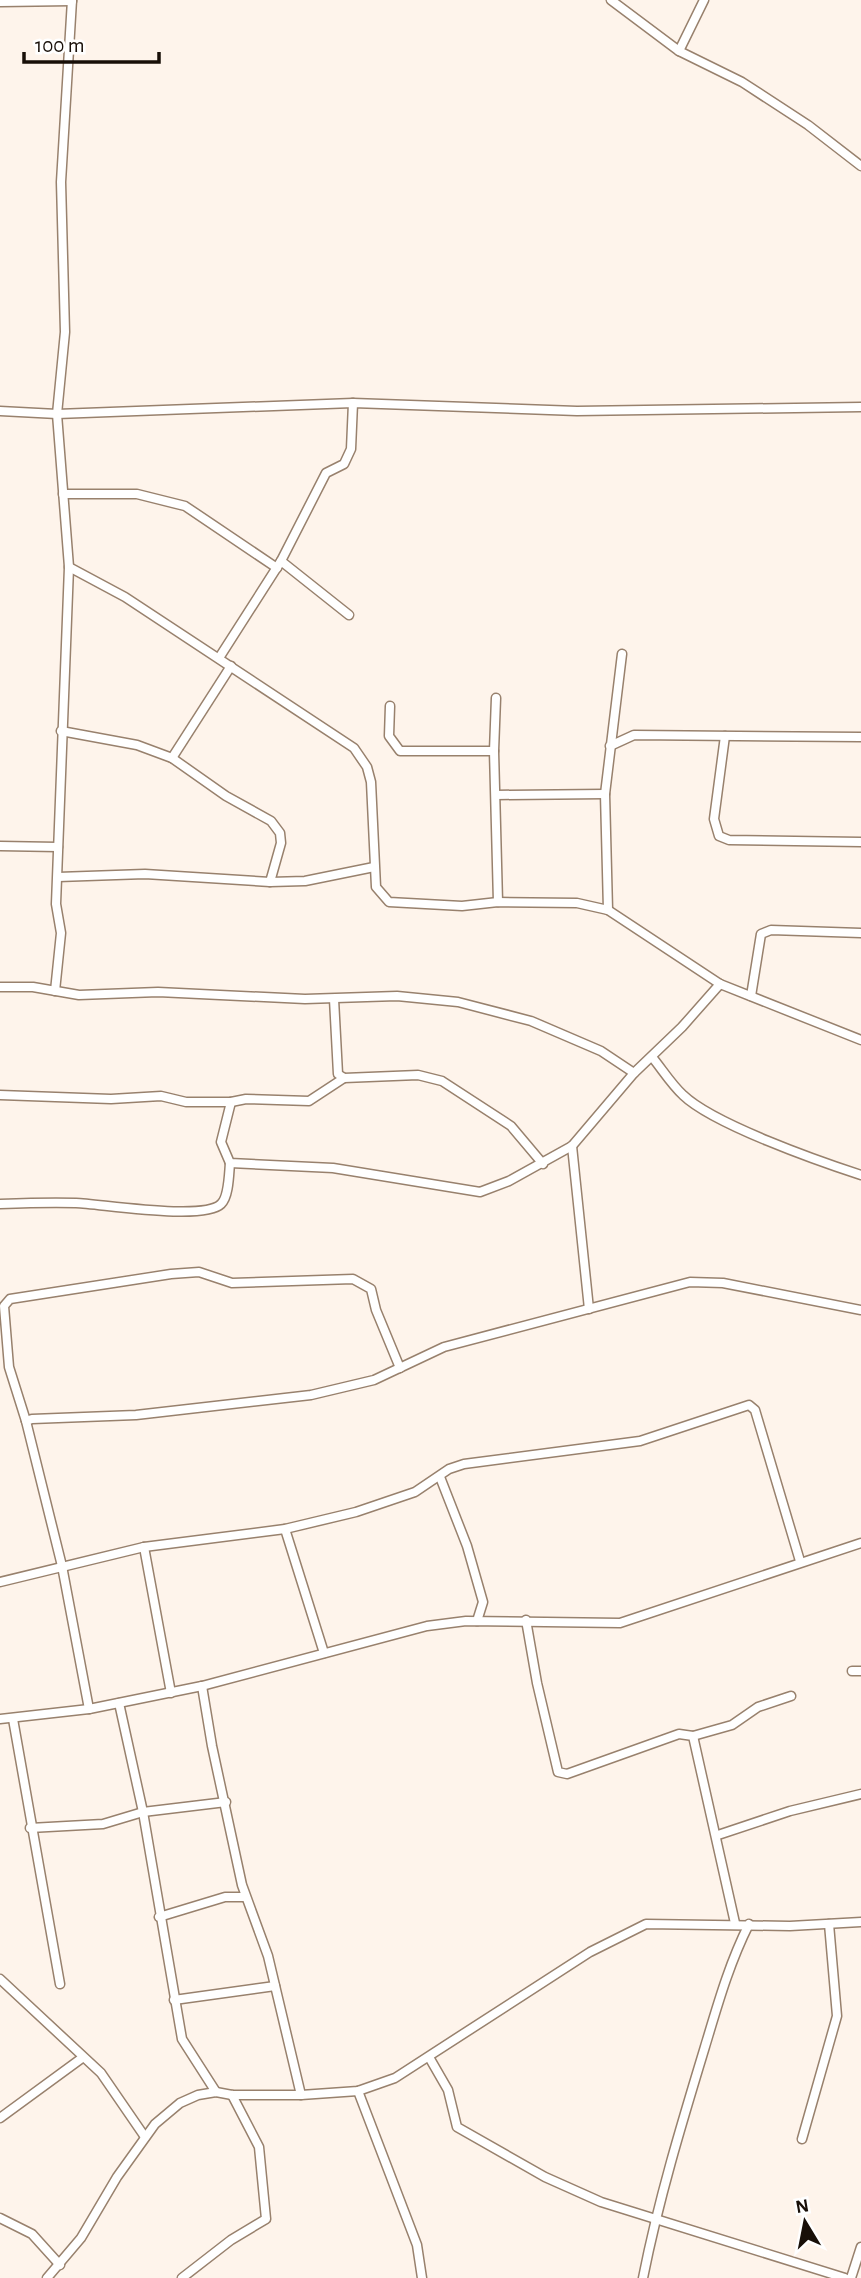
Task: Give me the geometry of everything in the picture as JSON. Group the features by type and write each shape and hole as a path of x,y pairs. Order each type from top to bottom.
{"street":[{"path":"611,0 679,51 742,82 808,125 861,166"},
{"path":"679,51 704,0"},
{"path":"0,2 72,1 61,182 65,332 57,414 69,566 58,847 57,904 61,933 55,991"},
{"path":"219,658 279,564 326,473 344,464 351,449 353,403"},
{"path":"0,411 57,414 353,403 577,411 861,407"},
{"path":"63,494 137,494 185,506 279,564 349,615"},
{"path":"69,566 125,597 342,738 363,758 371,782 376,887 389,902 462,906 498,902 577,903 608,910 720,984 861,1040"},
{"path":"608,910 605,794 622,654"},
{"path":"172,758 231,666"},
{"path":"496,698 494,751 498,902"},
{"path":"390,706 389,736 400,751 494,751"},
{"path":"61,731 137,745 172,758 277,827 281,843 270,882"},
{"path":"610,746 634,735 861,737"},
{"path":"725,736 714,820 719,836 729,840 861,842"},
{"path":"496,795 605,794"},
{"path":"0,846 58,847"},
{"path":"58,877 145,874 270,882 305,881 374,867"},
{"path":"751,996 761,934 771,930 861,933"},
{"path":"231,1102 221,1142 225,1157 230,1163 333,1168 480,1192 543,1164 572,1146 634,1073 720,984"},
{"path":"0,987 79,995 158,992 334,999 397,996 458,1002 531,1021 601,1051 634,1073"},
{"path":"334,999 335,1066 338,1074 344,1078"},
{"path":"652,1057 684,1096 703,1110 731,1125 861,1175"},
{"path":"0,1095 111,1099 161,1096 186,1101 231,1102 246,1098 309,1101 344,1078 418,1075 442,1081 511,1126 543,1164"},
{"path":"572,1146 589,1308"},
{"path":"0,1204 78,1203 157,1211 207,1210 219,1207 224,1201 230,1163"},
{"path":"89,1709 62,1566 26,1421 4,1368 4,1306 10,1299 198,1272 232,1283 353,1279 372,1289 376,1310 400,1368"},
{"path":"26,1421 136,1415 311,1395 374,1380 443,1347 690,1282 723,1283 861,1310"},
{"path":"0,1581 144,1547 285,1529 356,1512 415,1492 449,1469 464,1464 640,1441 749,1405 755,1410 800,1561"},
{"path":"440,1477 467,1546 483,1602 477,1621"},
{"path":"285,1529 324,1653"},
{"path":"0,1719 89,1709 171,1693 427,1626 526,1620 620,1623 800,1561 861,1543"},
{"path":"144,1547 171,1693"},
{"path":"526,1620 558,1772 567,1774 679,1734 693,1736 732,1725 758,1707 791,1696"},
{"path":"202,1686 212,1746 245,1896 268,1956 300,2095"},
{"path":"119,1703 143,1812 182,2039 215,2092"},
{"path":"13,1719 30,1828 60,1984"},
{"path":"693,1736 718,1835 735,1923"},
{"path":"718,1835 790,1811 861,1794"},
{"path":"30,1828 103,1824 143,1812 226,1802"},
{"path":"159,1917 225,1897 245,1896"},
{"path":"47,2278 60,2265 145,2137 180,2103 215,2092 232,2095 300,2095 358,2091 395,2078 590,1952 646,1924 861,1922"},
{"path":"643,2278 655,2219 719,1996 731,1961 749,1924"},
{"path":"802,2139 837,2016 830,1924"},
{"path":"0,1979 101,2073 145,2137"},
{"path":"174,2000 275,1986"},
{"path":"0,2118 82,2057"},
{"path":"429,2057 448,2090 457,2127 578,2192 845,2278"},
{"path":"358,2091 416,2245 422,2278"},
{"path":"182,2278 231,2239 266,2219 259,2147 232,2095"},
{"path":"0,2218 32,2234 60,2265"},
{"path":"851,2278 861,2247"}]}
